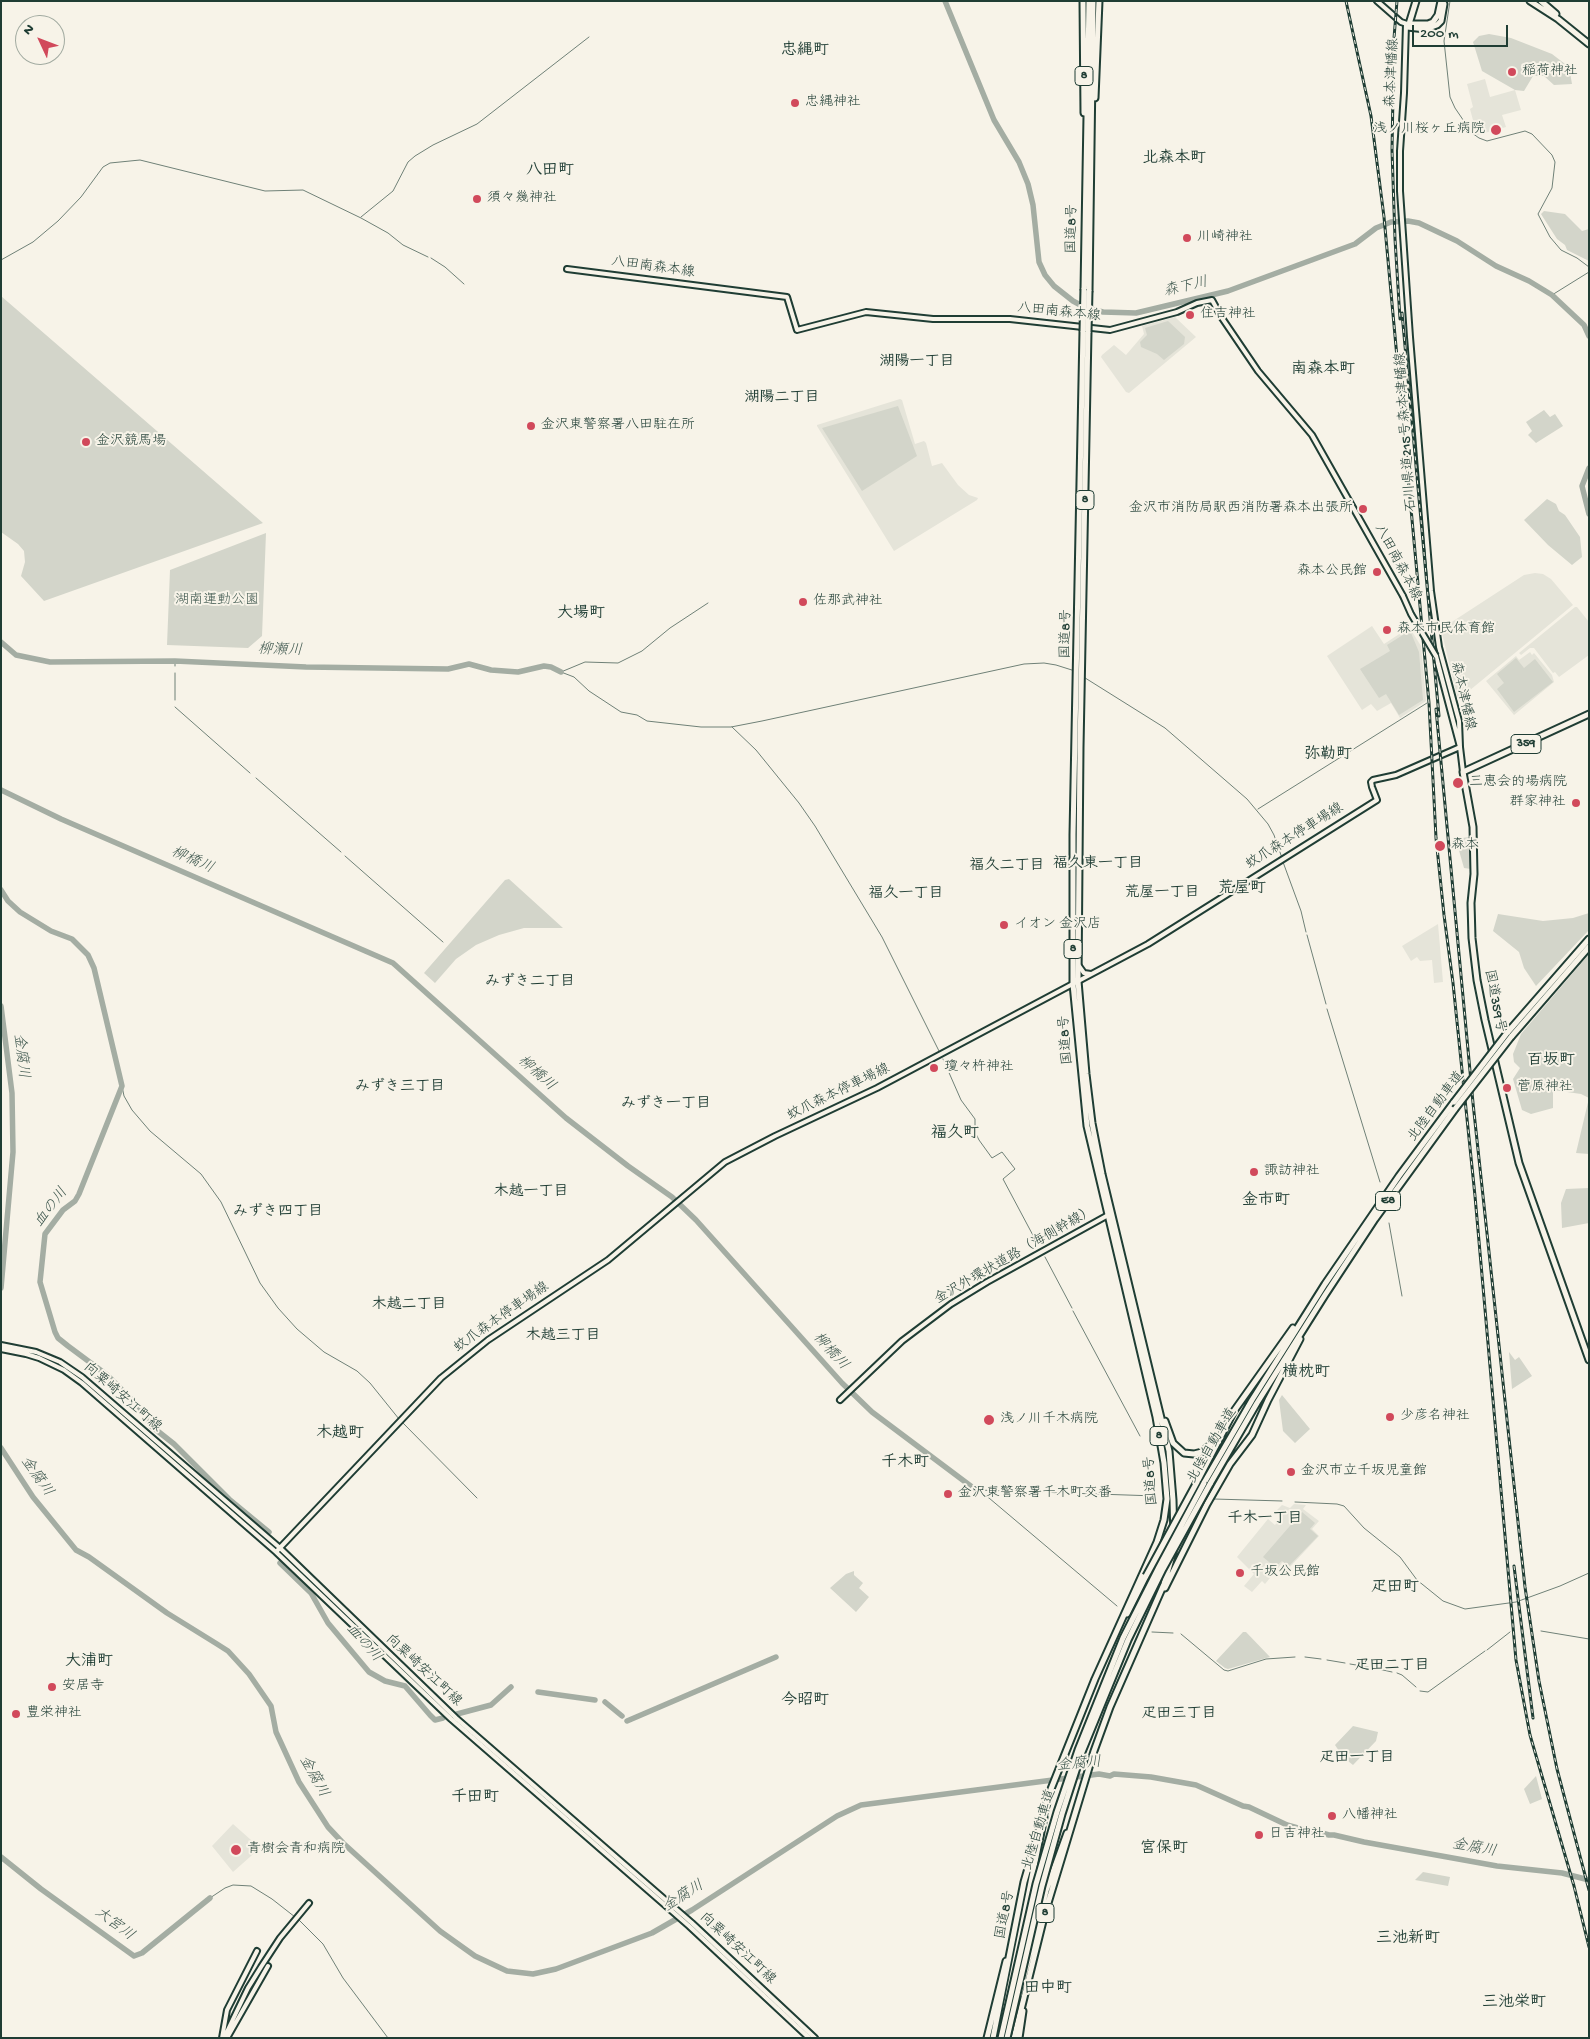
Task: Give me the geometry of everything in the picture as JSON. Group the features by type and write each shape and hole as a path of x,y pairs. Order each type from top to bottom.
{"highway":[{"name":"8","path":"1083,1 1086,151"},
{"name":"国道8号","path":"1086,290 1089,1"},
{"name":"国道8号","path":"1014,2038 1046,1913 1090,1768 1110,1707 1169,1570 1174,1536 1173,1492 1169,1451 1087,1126 1081,1075 1076,983 1073,834 1080,668 1085,331 1094,1"},
{"name":"8","path":"1091,130 1096,90 1099,1"},
{"path":"1414,1 1407,25 1426,29 1437,25 1442,17 1442,1"},
{"path":"1524,1 1589,42"},
{"path":"1530,1 1578,35"},
{"path":"1539,1 1589,42"},
{"name":"国道8号","path":"1076,983 1078,964 1079,680"},
{"name":"359","path":"1463,772 1589,714"},
{"name":"国道359号","path":"1463,772 1473,827 1472,938 1477,980 1485,1020 1519,1163 1589,1360"},
{"name":"北陸自動車道","path":"1008,2038 1032,1923 1052,1848 1085,1745 1110,1682 1146,1603 1207,1484 1266,1378 1342,1259 1454,1102 1589,939"},
{"name":"北陸自動車道","path":"1001,2038 1036,1884 1057,1812 1078,1750 1127,1631 1162,1560 1325,1295 1404,1179 1509,1035 1589,947"},
{"name":"国道8号","path":"993,2038 1027,1869 1051,1789 1108,1650 1157,1542 1164,1520 1167,1500 1164,1463 1156,1418 1109,1214"},
{"path":"1108,1650 1234,1412 1342,1259"},
{"path":"1150,1617 1217,1485 1252,1435 1268,1400 1325,1295"},
{"path":"1158,1402 1173,1443 1184,1453 1194,1454 1206,1451 1222,1433"},
{"path":"1008,2038 1044,1901 1061,1847 1083,1792"},
{"path":"1001,2038 1026,1901 1044,1826 1046,1806"},
{"path":"988,2038 1015,1929"},
{"path":"1019,2038 1024,1998"}],"main road":[{"name":"森本津幡線","path":"1377,1 1407,25 1400,151 1404,241"},
{"name":"石川県道215号森本津幡線","path":"1404,241 1423,501 1435,620"},
{"name":"八田南森本線","path":"567,269 787,297 797,330 866,312 933,319 998,318 1110,330 1177,312 1197,303 1212,300 1258,371 1312,435 1436,656 1460,747 1463,772"},
{"name":"森本津幡線","path":"1435,620 1439,647 1460,721 1460,747"},
{"name":"蚊爪森本停車場線","path":"278,1550 426,1392 460,1362 488,1340 608,1260 711,1172 741,1153 877,1088 1154,941 1377,800 1371,782 1373,780 1396,775 1460,747"},
{"path":"1078,964 1084,973 1092,974"},
{"name":"金沢外環状道路（海側幹線）","path":"840,1400 902,1341 951,1304 1109,1214"},
{"name":"向粟崎安江町線","path":"1,1345 36,1352 60,1362 82,1377 278,1550 456,1718 691,1924 815,2038"},
{"name":"向粟崎安江町線","path":"1,1349 15,1349"},
{"path":"225,2038 248,1988 280,1938 309,1903"},
{"name":"向粟崎安江町線","path":"691,1924 809,2038"},
{"path":"225,2038 227,2010 257,1951"},
{"path":"225,2038 268,1966"}],"shaded area":[{"path":"1485,79 1490,97 1515,90 1521,110 1502,115 1506,127 1477,135 1470,109 1473,107 1467,84"},
{"path":"1175,317 1196,337 1129,393 1126,392 1101,357 1102,355 1114,345 1126,355 1144,334 1142,326"},
{"path":"900,399 902,400 915,444 924,441 926,443 932,466 942,463 958,485 969,495 978,498 894,551 817,425"},
{"path":"1543,574 1551,579 1573,605 1458,700 1441,629 1524,575"},
{"path":"1575,607 1589,622 1589,655 1559,677 1555,672 1553,673 1534,648 1530,648 1521,655 1519,653"},
{"path":"1372,626 1384,644 1407,629 1411,630 1421,646 1426,701 1400,718 1391,703 1377,711 1371,704 1362,710 1327,656"},
{"path":"1530,652 1532,655 1534,653 1552,675 1554,682 1514,715 1486,681 1516,656 1519,660"},
{"path":"1438,924 1443,982 1434,983 1432,960 1420,961 1417,957 1411,961 1402,946"},
{"path":"1294,1504 1306,1505 1303,1509 1319,1521 1312,1529 1319,1536 1289,1568 1283,1562 1265,1584 1262,1581 1252,1592 1244,1586 1254,1574 1237,1557 1268,1519 1275,1525 1282,1516 1277,1510 1282,1505 1290,1508"},
{"path":"233,1824 260,1848 233,1872 212,1846"}],"green space":[{"path":"1489,34 1511,38 1552,54 1569,67 1572,84 1554,85 1544,76 1533,76 1524,91 1515,90 1482,71 1473,42 1479,36"},
{"path":"1544,211 1565,214 1582,231 1589,229 1589,261 1567,250 1565,245 1557,239 1541,214"},
{"name":"金沢競馬場","path":"1,296 263,523 44,601 21,576 25,562 24,551 18,544 1,532"},
{"path":"1168,321 1185,337 1184,344 1164,360 1157,354 1141,347 1140,342 1147,335 1145,328"},
{"path":"898,406 917,456 862,491 822,428"},
{"path":"1544,410 1550,417 1555,414 1563,426 1536,443 1528,435 1532,431 1526,422"},
{"path":"1547,499 1556,504 1559,511 1565,515 1580,537 1582,557 1572,565 1548,545 1524,520"},
{"name":"湖南運動公園","path":"266,533 262,636 248,648 167,645 170,570"},
{"path":"1406,633 1411,633 1419,652 1423,700 1399,715 1386,694 1379,698 1360,669 1390,651 1387,645"},
{"path":"1516,658 1524,668 1535,659 1553,682 1514,712 1497,689 1504,683 1497,674"},
{"path":"1471,837 1471,869 1464,868 1458,847 1461,847 1461,842 1457,842 1461,838"},
{"path":"509,879 563,928 524,928 499,935 476,945 456,959 435,983 424,973 505,880"},
{"path":"1589,913 1589,930 1536,986 1524,968 1519,952 1493,931 1498,914 1543,921 1573,918"},
{"path":"1589,954 1589,1098 1581,1094 1553,1090 1553,1108 1531,1114 1522,1110 1513,1079 1520,1068 1514,1062 1513,1054 1521,1034"},
{"path":"1589,1098 1589,1154 1576,1153"},
{"path":"1589,1188 1589,1223 1562,1228 1561,1203 1566,1189"},
{"path":"1509,1352 1515,1360 1519,1357 1532,1376 1512,1389"},
{"path":"1282,1395 1310,1429 1295,1443 1283,1431 1279,1400"},
{"path":"1302,1512 1315,1523 1310,1529 1318,1536 1289,1566 1282,1561 1275,1567 1263,1557"},
{"path":"854,1571 854,1575 863,1583 859,1588 869,1597 856,1612 830,1588 846,1574"},
{"path":"1243,1632 1246,1632 1270,1657 1228,1669 1225,1668 1216,1661"},
{"path":"1353,1726 1378,1732 1376,1741 1353,1765 1343,1757 1335,1745"},
{"path":"1536,1776 1542,1799 1530,1804 1524,1789"},
{"path":"1423,1872 1450,1877 1448,1886 1415,1880"}],"waterway":[{"name":"森下川","path":"945,1 994,120 1019,162 1028,184 1033,205 1039,262 1045,275 1054,286 1073,301 1086,308 1103,312 1136,313 1228,291 1355,244 1376,228 1391,222 1408,221 1419,223 1457,241 1496,266 1529,281 1552,295 1584,325 1589,336"},
{"path":"1450,1 1444,41 1450,97 1455,108 1472,133 1479,138 1487,141 1525,131 1532,134 1552,155 1555,162 1552,188 1538,214 1550,237 1561,250 1589,267"},
{"path":"361,217 393,191 408,162 415,156 433,145 477,124 589,37"},
{"path":"1,260 33,242 58,221 81,197 103,167 110,163 140,160 265,191 303,190 361,218 388,233 403,245 428,257"},
{"path":"431,258 445,267 464,284"},
{"path":"1552,295 1589,272"},
{"name":"森下川","path":"1589,468 1582,486 1589,514"},
{"path":"561,672 585,662 618,663 642,651 670,628 708,603"},
{"name":"柳瀬川","path":"1,642 16,655 50,662 175,661 306,667 448,669 469,664 491,670 518,672 544,666 561,672"},
{"name":"柳瀬川","path":"175,661 175,666"},
{"path":"561,672 574,677 589,691 621,712 637,715 647,721 701,727 731,727 1024,664 1044,663 1075,671"},
{"path":"175,673 175,700"},
{"path":"1082,676 1165,728 1247,799 1268,824 1282,858"},
{"path":"1258,809 1427,703"},
{"path":"175,707 250,773"},
{"path":"732,727 756,750 815,826 882,937 939,1051"},
{"path":"256,778 341,852"},
{"name":"柳橋川","path":"1,790 61,819 393,963 566,1118 672,1197 696,1220 842,1383 872,1412 976,1490"},
{"path":"345,856 443,942"},
{"path":"1283,862 1301,911 1306,932"},
{"name":"血の川","path":"1,890 8,901 20,912 51,931 72,939 88,955 94,968 122,1086 79,1194 75,1201 63,1210 45,1234 40,1282 55,1332 58,1338 107,1375 143,1411 150,1425 174,1444 229,1499 269,1532"},
{"path":"1307,935 1326,1004"},
{"name":"金腐川","path":"1,1006 12,1093 13,1152 1,1288"},
{"path":"1327,1009 1380,1182"},
{"path":"943,1059 961,1100 975,1119 975,1132 979,1140 992,1158 1002,1152 1015,1169 1003,1179 1036,1241"},
{"path":"122,1086 124,1096 132,1110 150,1131 201,1174 221,1202 260,1283 278,1308 297,1329 324,1352 357,1371 370,1383 399,1419"},
{"path":"1389,1223 1402,1296"},
{"path":"1045,1257 1072,1308"},
{"path":"1073,1311 1140,1436"},
{"path":"402,1422 477,1498"},
{"name":"金腐川","path":"1,1448 33,1497 76,1550 89,1557 167,1613 228,1651 249,1674 271,1706 276,1732 299,1782 328,1827 343,1843 440,1931 475,1956 507,1971 533,1974 556,1969 652,1933 692,1910 837,1816 861,1805 1099,1774 1151,1777 1196,1785 1287,1825 1312,1832 1315,1831 1364,1842 1497,1866 1562,1873 1589,1880"},
{"path":"976,1490 989,1498 1117,1606"},
{"path":"977,1490 1156,1496"},
{"path":"1214,1499 1282,1501"},
{"path":"1295,1502 1344,1506 1364,1528 1400,1557 1417,1580 1443,1601 1465,1609 1516,1602 1589,1573"},
{"name":"血の川","path":"280,1563 311,1593 328,1623 369,1672 385,1681 405,1686 435,1720 443,1718"},
{"path":"1541,1631 1589,1639"},
{"path":"1152,1632 1173,1633"},
{"path":"1487,1650 1510,1632"},
{"path":"1181,1634 1224,1670 1228,1671 1266,1659 1295,1657"},
{"path":"1420,1691 1428,1692 1485,1651"},
{"name":"血の川","path":"627,1721 776,1657"},
{"path":"1305,1657 1321,1659"},
{"path":"1327,1660 1345,1663"},
{"path":"1350,1664 1368,1667"},
{"path":"1374,1668 1392,1672"},
{"path":"1397,1673 1416,1687"},
{"name":"血の川","path":"457,1714 491,1705 511,1687"},
{"name":"血の川","path":"538,1692 595,1700"},
{"name":"血の川","path":"605,1702 622,1716"},
{"name":"大宮川","path":"1,1857 41,1889 134,1956 142,1953 210,1898"},
{"path":"210,1898 233,1885 251,1886 295,1917"},
{"path":"298,1919 323,1944 343,1978 388,2038"}],"railway":[{"path":"1346,1 1371,116 1384,217 1429,703 1436,838 1475,1196 1516,1660 1530,1735 1574,1886 1589,1947"},
{"path":"1397,1 1394,38 1392,150 1400,319"},
{"path":"1402,313 1439,716"},
{"path":"1436,709 1473,1103 1525,1587 1539,1681 1557,1769 1589,1890"},
{"path":"1514,1566 1533,1718"}],"place":[{"name":"稲荷神社","path":"1512,72"},
{"name":"忠縄神社","path":"795,103"},
{"name":"浅ノ川桜ヶ丘病院","path":"1496,130"},
{"name":"須々幾神社","path":"477,199"},
{"name":"川崎神社","path":"1187,238"},
{"name":"住吉神社","path":"1190,315"},
{"name":"金沢東警察署八田駐在所","path":"531,426"},
{"name":"金沢競馬場","path":"86,442"},
{"name":"金沢市消防局駅西消防署森本出張所","path":"1363,509"},
{"name":"森本公民館","path":"1377,572"},
{"name":"佐那武神社","path":"803,602"},
{"name":"森本市民体育館","path":"1387,630"},
{"name":"三恵会的場病院","path":"1458,783"},
{"name":"群家神社","path":"1576,803"},
{"name":"森本","path":"1440,846"},
{"name":"イオン 金沢店","path":"1004,925"},
{"name":"瓊々杵神社","path":"934,1068"},
{"name":"菅原神社","path":"1507,1088"},
{"name":"諏訪神社","path":"1254,1172"},
{"name":"少彦名神社","path":"1390,1417"},
{"name":"浅ノ川千木病院","path":"989,1420"},
{"name":"金沢市立千坂児童館","path":"1291,1472"},
{"name":"金沢東警察署千木町交番","path":"948,1494"},
{"name":"千坂公民館","path":"1240,1573"},
{"name":"安居寺","path":"52,1687"},
{"name":"豊栄神社","path":"16,1714"},
{"name":"八幡神社","path":"1332,1816"},
{"name":"日吉神社","path":"1259,1835"},
{"name":"青樹会青和病院","path":"236,1850"}],"district":[{"name":"忠縄町","path":"805,52"},
{"name":"北森本町","path":"1174,160"},
{"name":"八田町","path":"550,172"},
{"name":"湖陽一丁目","path":"917,363"},
{"name":"南森本町","path":"1323,371"},
{"name":"湖陽二丁目","path":"782,399"},
{"name":"大場町","path":"581,615"},
{"name":"弥勒町","path":"1328,756"},
{"name":"福久東一丁目","path":"1098,865"},
{"name":"福久二丁目","path":"1007,867"},
{"name":"荒屋町","path":"1242,890"},
{"name":"荒屋一丁目","path":"1162,894"},
{"name":"福久一丁目","path":"906,895"},
{"name":"みずき二丁目","path":"530,983"},
{"name":"百坂町","path":"1551,1062"},
{"name":"みずき三丁目","path":"400,1088"},
{"name":"みずき一丁目","path":"666,1105"},
{"name":"福久町","path":"955,1135"},
{"name":"木越一丁目","path":"531,1193"},
{"name":"金市町","path":"1266,1202"},
{"name":"みずき四丁目","path":"278,1213"},
{"name":"木越二丁目","path":"409,1306"},
{"name":"木越三丁目","path":"563,1337"},
{"name":"横枕町","path":"1306,1374"},
{"name":"木越町","path":"340,1435"},
{"name":"千木町","path":"905,1464"},
{"name":"千木一丁目","path":"1265,1520"},
{"name":"疋田町","path":"1395,1589"},
{"name":"大浦町","path":"89,1663"},
{"name":"疋田二丁目","path":"1392,1667"},
{"name":"今昭町","path":"805,1702"},
{"name":"疋田三丁目","path":"1179,1715"},
{"name":"疋田一丁目","path":"1357,1759"},
{"name":"千田町","path":"475,1799"},
{"name":"宮保町","path":"1164,1850"},
{"name":"三池新町","path":"1408,1940"},
{"name":"田中町","path":"1048,1990"},
{"name":"三池栄町","path":"1514,2004"}]}
